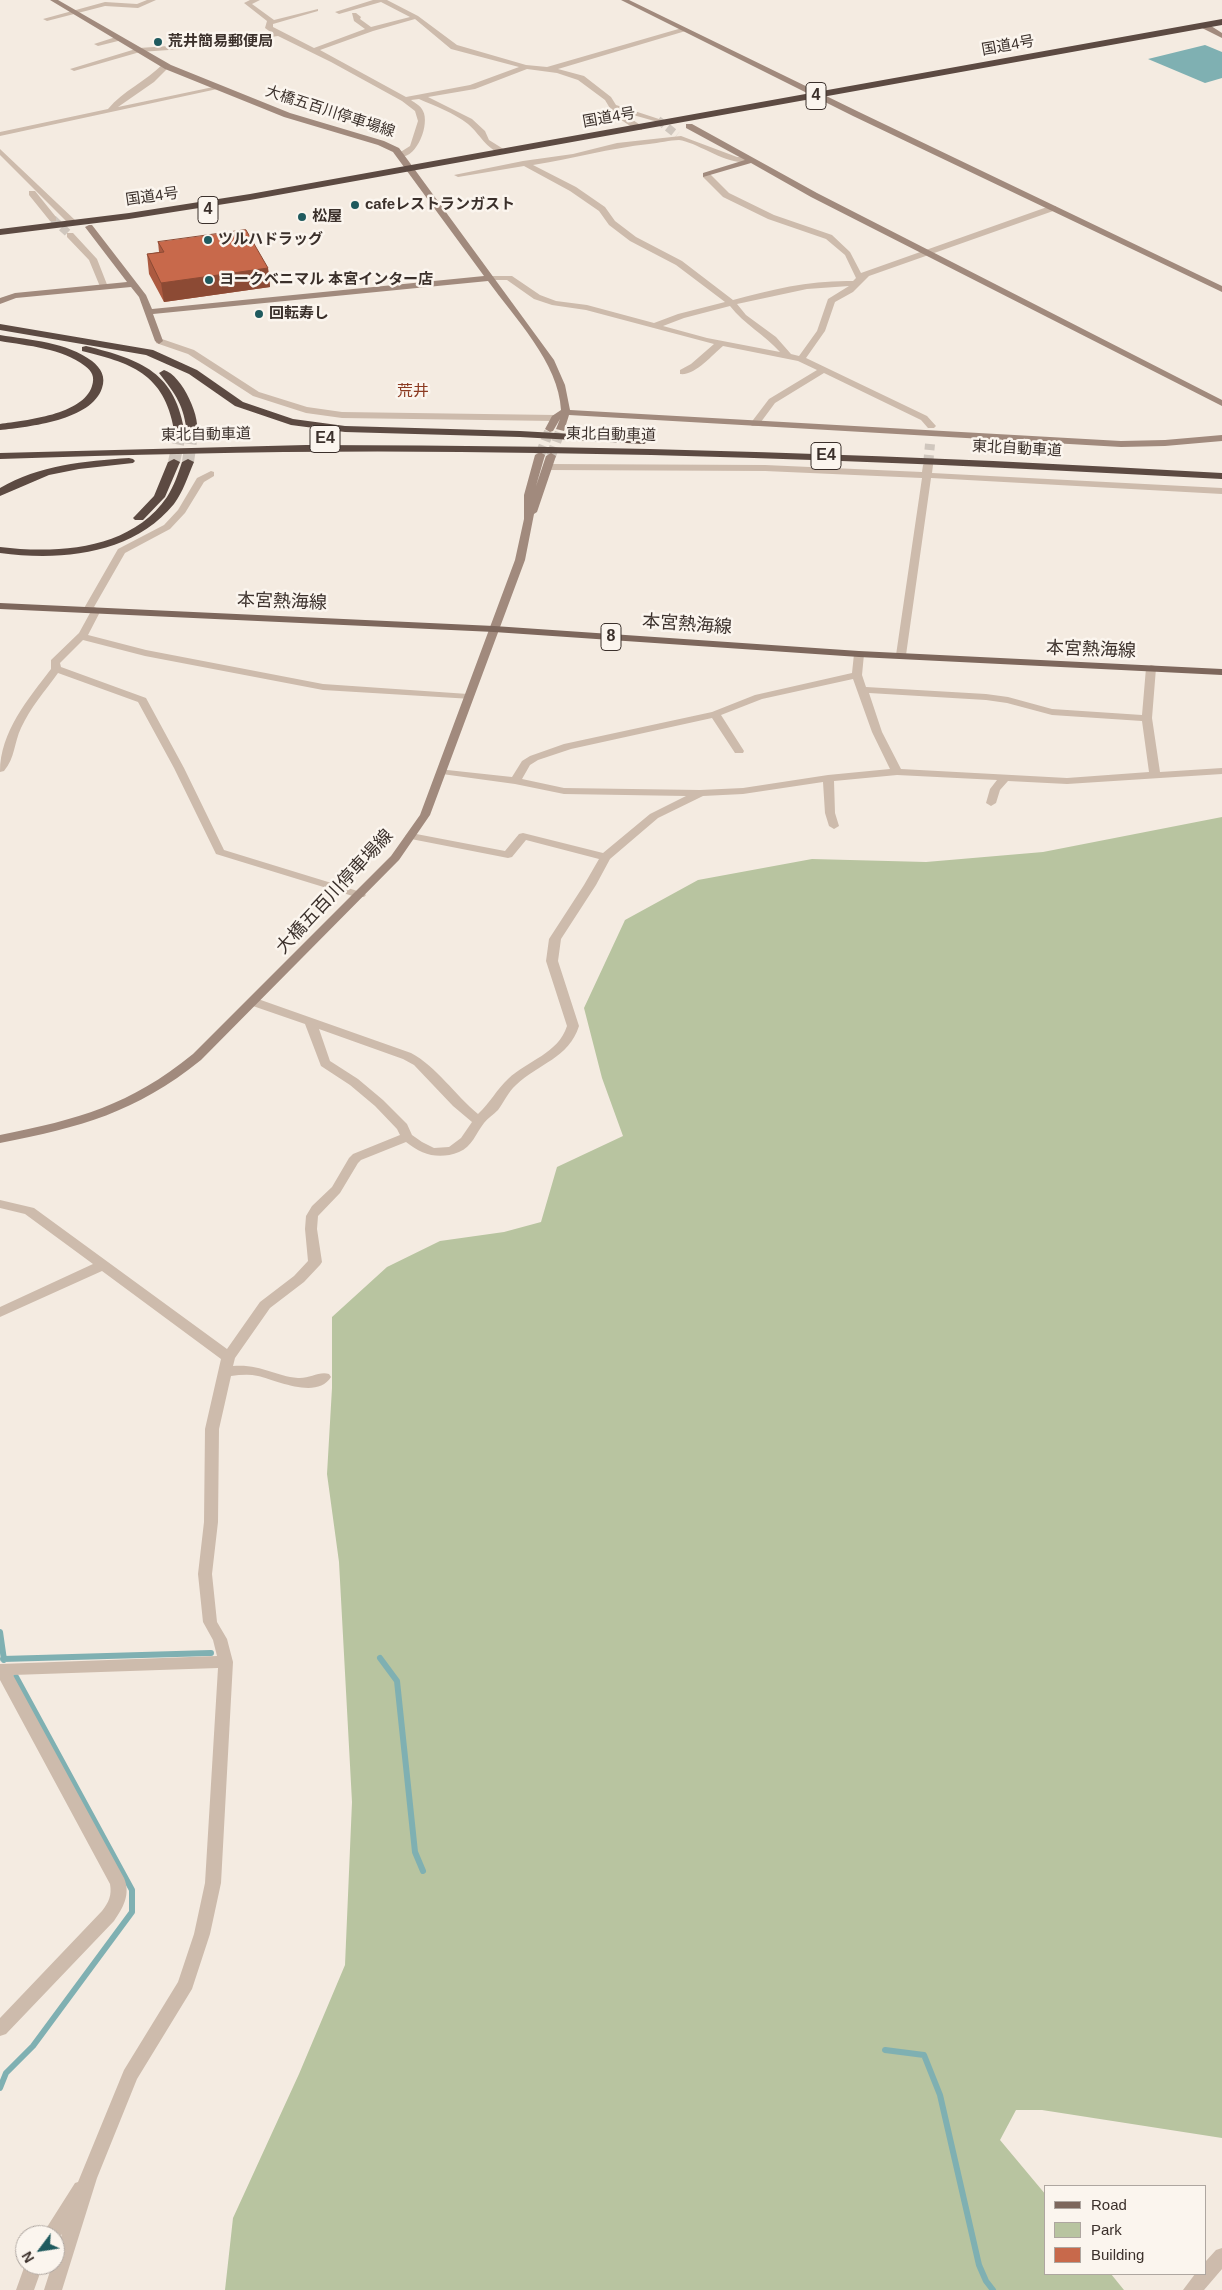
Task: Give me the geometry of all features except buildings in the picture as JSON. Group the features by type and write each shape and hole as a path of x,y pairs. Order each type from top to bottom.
{"highway":[{"name":"国道4号","path":"0,232 178,209 690,126 1208,28 1222,22"},
{"name":"国道4号","path":"0,237 89,227 257,202 502,152 1208,28 1222,29"},
{"path":"0,327 142,350 179,363 239,404 291,422 345,429 520,434 651,441"},
{"path":"0,338 61,351 86,361 98,373 98,389 91,397 70,411 42,420 0,427"},
{"path":"105,343 153,365 172,381 186,400 192,434"},
{"path":"38,345 68,345 91,350 116,357 143,369 158,380 168,392 177,412 180,435"},
{"name":"東北自動車道","path":"0,446 318,439 651,441 888,448 1222,466"},
{"path":"0,493 13,485 39,475 75,466 430,448"},
{"name":"東北自動車道","path":"0,456 200,450 430,448 658,451 885,458 1222,476"},
{"path":"0,538 16,544 43,547 78,543 109,534 133,522 152,506 159,497 174,462"},
{"path":"0,550 38,554 71,552 126,536 153,519 167,504 178,487 188,462"}],"main road":[{"name":"本宮熱海線","path":"0,606 494,629 859,654 1222,672"}],"street":[{"name":"大橋五百川停車場線","path":"53,0 166,66 287,115 381,143 402,155 550,360 564,394 565,420 561,429"},
{"path":"48,19 105,4 138,6 153,0"},
{"path":"244,2 257,0"},
{"path":"339,12 384,0 416,17 454,47 526,67 547,69 581,78 608,99 617,113 639,128"},
{"path":"624,0 829,101 1222,289"},
{"path":"244,2 271,20 269,28 405,99 418,110 422,121 413,147 402,155"},
{"path":"270,23 316,10"},
{"path":"354,14 357,17 356,20 370,29"},
{"path":"314,50 370,29 416,17"},
{"path":"1208,28 1222,36"},
{"path":"547,69 685,30"},
{"path":"74,69 139,50 183,47 279,34"},
{"path":"98,44 119,38"},
{"path":"110,111 117,103 151,80 166,66"},
{"path":"405,99 472,87 526,67"},
{"path":"0,134 218,88"},
{"path":"420,96 469,122 482,133 486,141 502,152"},
{"path":"614,107 658,120"},
{"path":"690,126 749,160 1222,403"},
{"path":"458,175 573,156 618,145 679,136 736,159 749,160"},
{"path":"0,151 73,223"},
{"path":"749,160 706,175 726,195 771,216 829,237 837,242 853,260 854,271 858,281"},
{"path":"523,163 573,189 602,209 612,223 620,230 650,249 679,263 732,302 743,317 773,339 787,355"},
{"path":"38,189 32,193 53,219"},
{"path":"655,326 668,320 732,302 792,288 858,281 927,252 1054,208"},
{"path":"89,227 143,297 159,341 192,352 256,394 306,410 342,415 555,418"},
{"path":"70,235 93,259 104,287"},
{"path":"147,312 489,278 509,278 537,297 555,303 587,308 721,343 801,359 924,418 932,426"},
{"path":"801,359 821,331 831,300 850,290 858,281"},
{"path":"0,301 15,296 132,284"},
{"path":"684,372 721,343"},
{"path":"755,424 772,401 823,370"},
{"path":"550,429 555,418 564,412 1120,444 1165,443 1222,438"},
{"name":"大橋五百川停車場線","path":"529,519 529,495 540,455"},
{"name":"大橋五百川停車場線","path":"0,1139 95,1116 146,1094 169,1080 197,1058 395,858 425,815 520,560 529,519 552,456"},
{"path":"901,655 928,465"},
{"path":"548,467 765,468 1222,491"},
{"path":"0,769 6,764 15,730 56,669 55,662 81,636 121,551 167,526 182,511 200,480 211,474"},
{"path":"81,636 145,653 323,687 468,697"},
{"path":"859,654 857,675 877,732 897,772"},
{"path":"1151,668 1147,718 1155,775"},
{"path":"56,669 142,700 179,768 220,852 360,895"},
{"path":"515,781 526,763 534,758 568,746 715,714 759,697 857,675"},
{"path":"863,690 986,697 1008,700 1052,712 1147,718"},
{"path":"715,714 739,751"},
{"path":"442,771 576,792 701,793 743,791 828,778 897,772 1004,780 1067,782 1222,771"},
{"path":"828,778 830,813 834,826"},
{"path":"992,803 995,789 1004,780"},
{"path":"310,1021 325,1063 354,1082 379,1103 403,1127 407,1137 428,1151 445,1152 465,1143 480,1120 493,1107 501,1093 516,1078 552,1054 570,1036 573,1026 552,961 552,950 555,939 590,885 605,857 654,816 701,793"},
{"path":"411,836 508,855 523,836 605,857"},
{"path":"254,1002 407,1056 418,1062 457,1103 480,1120"},
{"path":"54,2290 88,2178 130,2075 172,2011 186,1984 202,1934 214,1873 226,1662 220,1639 210,1622 205,1574 211,1522 212,1429 226,1364 265,1305 300,1278 315,1262 310,1223 313,1212 331,1198 352,1162 357,1157 407,1137"},
{"path":"0,1204 29,1211 226,1364 306,1384 315,1383 324,1377"},
{"path":"0,1312 101,1266"},
{"path":"0,2029 108,1916 116,1905 121,1893 118,1883 1,1670 226,1662"},
{"path":"57,2225 88,2178"},
{"path":"1207,2273 1222,2256"},
{"path":"25,2290 30,2275"},
{"path":"1192,2290 1205,2275"}],"green space":[{"path":"1222,817 1222,2138 1042,2110 1016,2110 1000,2140 1044,2193 1044,2275 1112,2275 1124,2290 225,2290 233,2218 299,2074 345,1965 352,1802 339,1562 327,1474 332,1388 332,1317 387,1267 440,1241 504,1232 541,1222 557,1167 623,1136 602,1078 584,1008 625,920 698,880 812,859 926,862 1043,852"}],"water":[{"path":"1205,45 1222,52 1222,78 1205,83 1148,59"}],"waterway":[{"path":"0,1632 4,1659"},
{"path":"4,1659 211,1653"},
{"path":"380,1658 397,1681 415,1852 423,1871"},
{"path":"0,2088 6,2073 33,2046 132,1912 132,1890 16,1677"},
{"path":"885,2050 924,2055 940,2095 979,2265 986,2281 993,2290"}],"tunnel":[{"path":"658,120 677,135"},
{"path":"53,219 70,235"},
{"path":"540,455 550,429"},
{"path":"551,456 561,429"},
{"path":"188,462 192,434"},
{"path":"174,462 180,435"},
{"path":"928,465 930,444"}],"place":[{"name":"荒井簡易郵便局","path":"158,42"},
{"name":"cafeレストランガスト","path":"355,205"},
{"name":"松屋","path":"302,217"},
{"name":"ツルハドラッグ","path":"208,240"},
{"name":"ヨークベニマル 本宮インター店","path":"209,280"},
{"name":"回転寿し","path":"259,314"}],"district":[{"name":"荒井","path":"413,392"}]}
